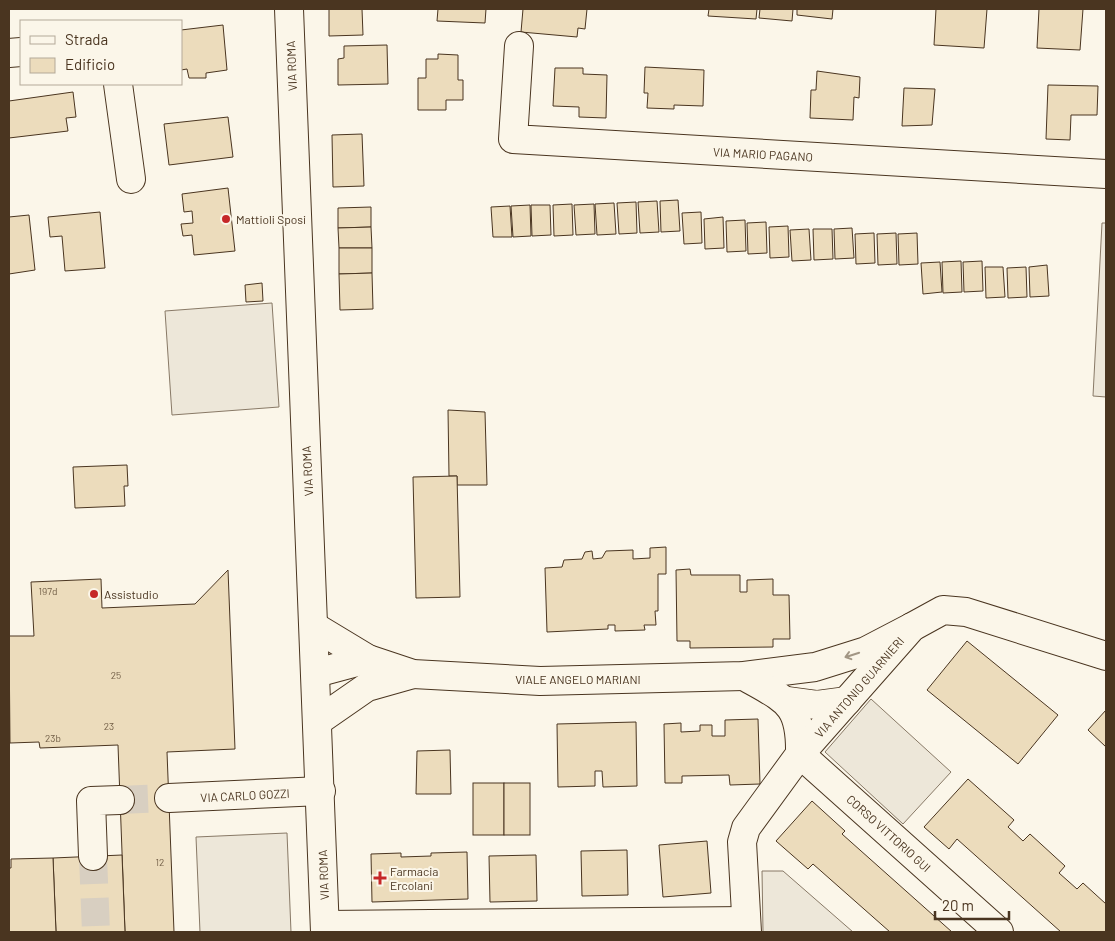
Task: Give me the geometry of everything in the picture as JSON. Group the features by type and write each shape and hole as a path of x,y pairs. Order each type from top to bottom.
{"street":[{"name":"VIA ROMA","path":"288,9 315,627 325,929"},
{"name":"VIA MARIO PAGANO","path":"519,46 513,139 1106,174"},
{"path":"118,85 130,179"},
{"name":"VIA ANTONIO GUARNIERI","path":"747,927 742,842 746,828 800,754 912,627 943,610 966,612 1106,656"},
{"name":"VIALE ANGELO MARIANI","path":"315,627 368,659 412,674 540,681 744,676 815,667 866,651 912,627"},
{"path":"316,673 368,659"},
{"path":"744,676 787,701 817,705 847,700 836,681 815,667"},
{"path":"316,673 367,687"},
{"name":"VIALE ANGELO MARIANI","path":"318,720 367,687 412,674"},
{"path":"787,701 801,728 800,754"},
{"name":"CORSO VITTORIO GUI","path":"800,754 1000,932"},
{"name":"VIA CARLO GOZZI","path":"169,798 321,791"},
{"path":"93,856 91,801 120,800"},
{"path":"325,929 747,927"}],"shaded area":[{"path":"1102,223 1106,223 1106,397 1093,396"},
{"path":"272,303 279,407 172,415 165,311"},
{"path":"871,699 951,772 903,824 825,752"},
{"path":"287,833 291,932 200,932 196,837"},
{"path":"762,871 783,871 853,932 763,932"}],"building":[{"path":"329,9 362,9 363,35 329,36"},
{"path":"438,9 486,9 485,23 437,21"},
{"path":"523,9 587,9 585,29 578,28 577,37 521,32"},
{"path":"709,9 757,9 756,19 708,16"},
{"path":"760,9 793,9 792,21 759,18"},
{"path":"797,9 833,9 832,19 797,15"},
{"path":"936,9 987,9 984,48 934,45"},
{"path":"1039,9 1083,9 1080,50 1037,48"},
{"path":"223,25 227,70 206,73 206,78 189,78 187,69 182,70 182,30"},
{"path":"387,45 388,84 338,85 338,59 344,58 344,46"},
{"path":"438,54 458,55 458,80 463,80 463,100 446,100 446,110 418,110 418,78 426,78 426,59 438,59"},
{"path":"645,67 704,70 703,106 674,105 674,109 647,108 648,93 644,93"},
{"path":"555,68 583,68 583,74 607,75 606,118 579,117 579,107 553,106"},
{"path":"817,71 860,77 859,98 854,97 853,120 810,118 811,90 816,90"},
{"path":"1048,85 1098,86 1097,115 1071,115 1070,140 1046,139"},
{"path":"904,88 935,89 932,125 902,126"},
{"path":"73,92 76,117 66,118 68,131 9,138 9,101"},
{"path":"228,117 233,157 169,165 164,124"},
{"path":"362,134 364,186 333,187 332,135"},
{"path":"228,188 235,251 194,255 192,235 183,236 181,224 193,223 192,211 184,212 182,194"},
{"path":"678,200 680,231 661,232 660,201"},
{"path":"657,201 659,232 640,233 638,202"},
{"path":"636,202 637,233 619,234 617,203"},
{"path":"614,203 616,234 597,235 595,204"},
{"path":"572,204 573,235 554,236 553,205"},
{"path":"594,204 595,234 576,235 574,205"},
{"path":"530,205 531,236 513,237 511,206"},
{"path":"531,205 550,205 551,235 532,236"},
{"path":"510,206 512,237 493,237 491,207"},
{"path":"371,207 371,227 338,228 338,208"},
{"path":"100,212 105,268 65,271 62,236 50,237 48,217"},
{"path":"701,212 702,243 684,244 682,213"},
{"path":"29,215 35,270 9,274 9,217"},
{"path":"723,217 724,248 705,249 704,219"},
{"path":"745,220 746,251 727,252 726,221"},
{"path":"766,222 767,253 748,254 747,223"},
{"path":"788,226 789,257 770,258 769,227"},
{"path":"371,227 372,248 339,248 338,228"},
{"path":"852,228 854,258 835,259 834,229"},
{"path":"809,229 811,260 792,261 790,230"},
{"path":"813,229 832,229 833,259 814,260"},
{"path":"874,233 875,263 856,264 855,234"},
{"path":"896,233 897,264 878,265 877,234"},
{"path":"917,233 918,264 899,265 898,234"},
{"path":"339,248 372,248 372,273 339,274"},
{"path":"961,261 962,292 943,293 942,262"},
{"path":"982,261 983,291 964,292 963,262"},
{"path":"940,262 942,292 923,294 921,263"},
{"path":"1047,265 1049,296 1030,297 1029,267"},
{"path":"985,267 1003,267 1005,297 986,298"},
{"path":"1026,267 1027,297 1008,298 1007,268"},
{"path":"372,273 373,309 340,310 339,274"},
{"path":"262,283 263,301 246,302 245,285"},
{"path":"448,410 485,412 487,485 457,485 457,476 449,476"},
{"path":"127,465 128,486 124,486 125,506 75,508 73,467"},
{"path":"457,476 460,597 416,598 413,477"},
{"path":"666,547 666,574 658,574 658,611 655,611 656,625 644,625 645,630 615,631 615,625 608,625 608,629 547,632 545,568 562,567 564,560 582,559 585,552 592,551 593,559 602,558 606,551 633,550 633,559 650,558 650,548"},
{"path":"690,569 691,575 740,575 740,592 747,592 747,580 773,579 773,595 789,595 790,639 773,639 773,647 690,648 690,641 677,641 676,570"},
{"path":"228,570 235,749 167,752 174,932 125,932 118,745 40,748 39,742 10,743 9,636 34,636 31,582 101,579 102,608 195,604"},
{"path":"967,641 1058,715 1018,764 927,690"},
{"path":"1106,710 1106,747 1088,730"},
{"path":"758,719 760,784 730,785 729,775 682,776 682,783 665,783 664,724 681,723 681,732 700,731 700,725 712,725 712,736 725,736 725,720"},
{"path":"636,722 637,786 603,787 602,771 595,771 595,786 558,787 557,724"},
{"path":"450,750 451,794 416,794 417,751"},
{"path":"968,779 1014,820 1008,827 1023,841 1030,834 1065,866 1059,873 1077,889 1083,883 1106,904 1106,932 1061,932 957,839 949,849 924,827"},
{"path":"473,783 504,783 504,835 473,835"},
{"path":"504,783 530,783 530,835 504,835"},
{"path":"812,801 845,831 842,834 952,932 890,932 813,864 808,869 776,841"},
{"path":"707,841 711,893 663,897 659,845"},
{"path":"627,850 628,895 582,896 581,851"},
{"path":"467,852 468,899 372,902 371,854 401,853 401,857 431,856 431,853"},
{"path":"122,855 125,932 56,932 53,858"},
{"path":"536,855 537,901 490,902 489,856"},
{"path":"53,858 56,932 9,932 9,868 11,868 11,859"}],"tunnel":[{"path":"120,800 169,798"},
{"path":"93,856 96,932"}],"place":[{"name":"Mattioli Sposi","path":"226,219"},
{"name":"Assistudio","path":"94,594"},
{"name":"Farmacia Ercolani","path":"380,878"}]}
